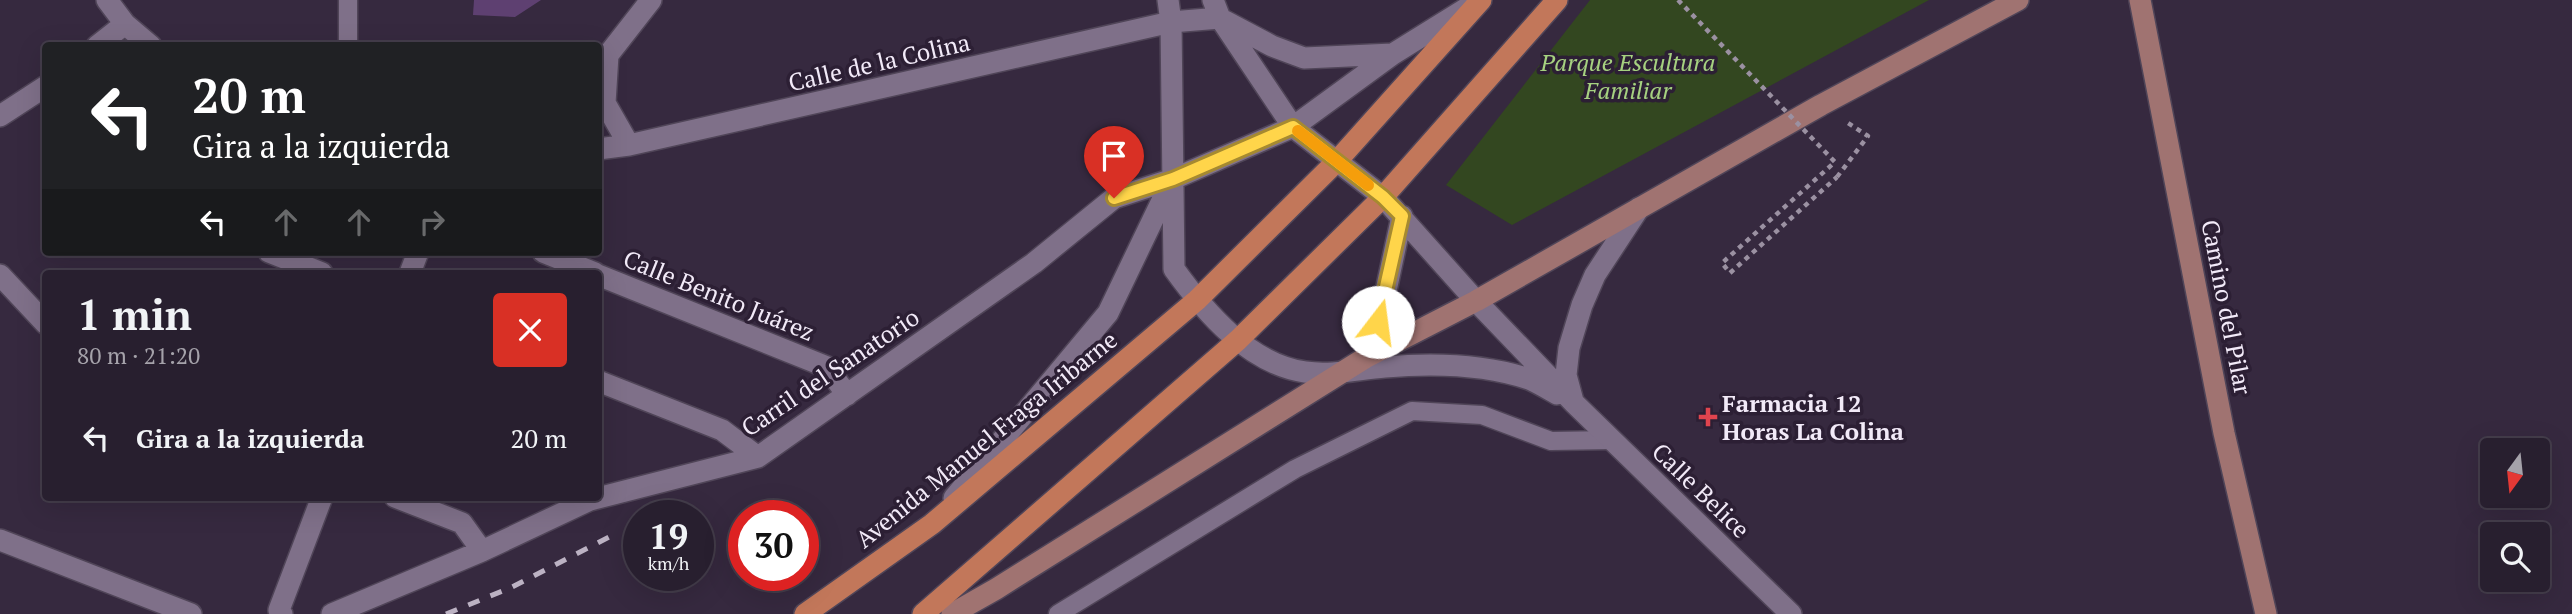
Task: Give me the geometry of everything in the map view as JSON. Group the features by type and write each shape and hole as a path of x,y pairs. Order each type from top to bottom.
{"main road":[{"name":"Avenida Manuel Fraga Iribarne","path":"805,614 932,524 1197,300 1337,161 1480,0"},
{"path":"923,614 1238,340 1383,197 1557,0"},
{"path":"952,614 1365,358 1476,301 1821,105 2018,0"},
{"name":"Camino del Pilar","path":"2138,3 2224,433 2266,614"}],"street":[{"path":"107,0 125,24 145,42"},
{"path":"629,145 602,103 608,54 651,0"},
{"path":"932,524 1108,313 1173,179 1171,22 1168,0"},
{"name":"Carril del Sanatorio","path":"602,497 758,457 1034,262 1114,198 1173,179 1293,127 1393,54 1480,0"},
{"path":"1217,9 1272,46 1304,58 1393,54"},
{"path":"1217,9 1293,127"},
{"name":"Calle de la Colina","path":"602,148 629,145 1171,22 1217,9"},
{"path":"102,42 125,24"},
{"path":"0,116 42,89"},
{"name":"Calle Belice","path":"1293,127 1383,197 1476,301 1574,403 1791,614"},
{"name":"Calle Belice","path":"1173,179 1174,269 1197,300 1238,340 1264,358 1303,372 1339,374 1384,367 1462,367 1498,371 1531,380 1574,403"},
{"path":"1574,403 1566,375 1569,348 1582,305 1595,275 1639,208"},
{"path":"1365,358 1387,286 1402,216"},
{"path":"279,256 315,270"},
{"name":"Calle Benito Juárez","path":"552,256 586,270"},
{"path":"0,275 42,320"},
{"name":"Calle Benito Juárez","path":"602,276 827,367 847,395"},
{"path":"602,383 722,430 758,457"},
{"path":"282,614 279,610 320,501"},
{"path":"405,501 462,523 482,551"},
{"name":"Carril del Sanatorio","path":"332,614 482,551 588,501"},
{"path":"0,540 191,614"}],"lane":[{"path":"348,0 348,42"},
{"path":"1058,614 1296,469 1412,411 1482,415 1551,441 1612,440"}],"path":[{"path":"1678,0 1835,162 1722,263 1730,273 1837,177 1868,136 1821,105"}],"green space":[{"name":"Parque Escultura Familiar","path":"1590,0 1929,0 1512,225 1446,185"}],"building":[{"path":"474,0 541,0 515,17 473,15"}],"railway":[{"path":"446,614 510,588 615,534"}],"slow traffic":[{"path":"1298,131 1368,185"}],"place":[{"name":"Farmacia 12 Horas La Colina","path":"1708,417"}],"route":[{"path":"1114,198 1173,179 1293,127 1383,197 1402,216 1378,322"}]}
